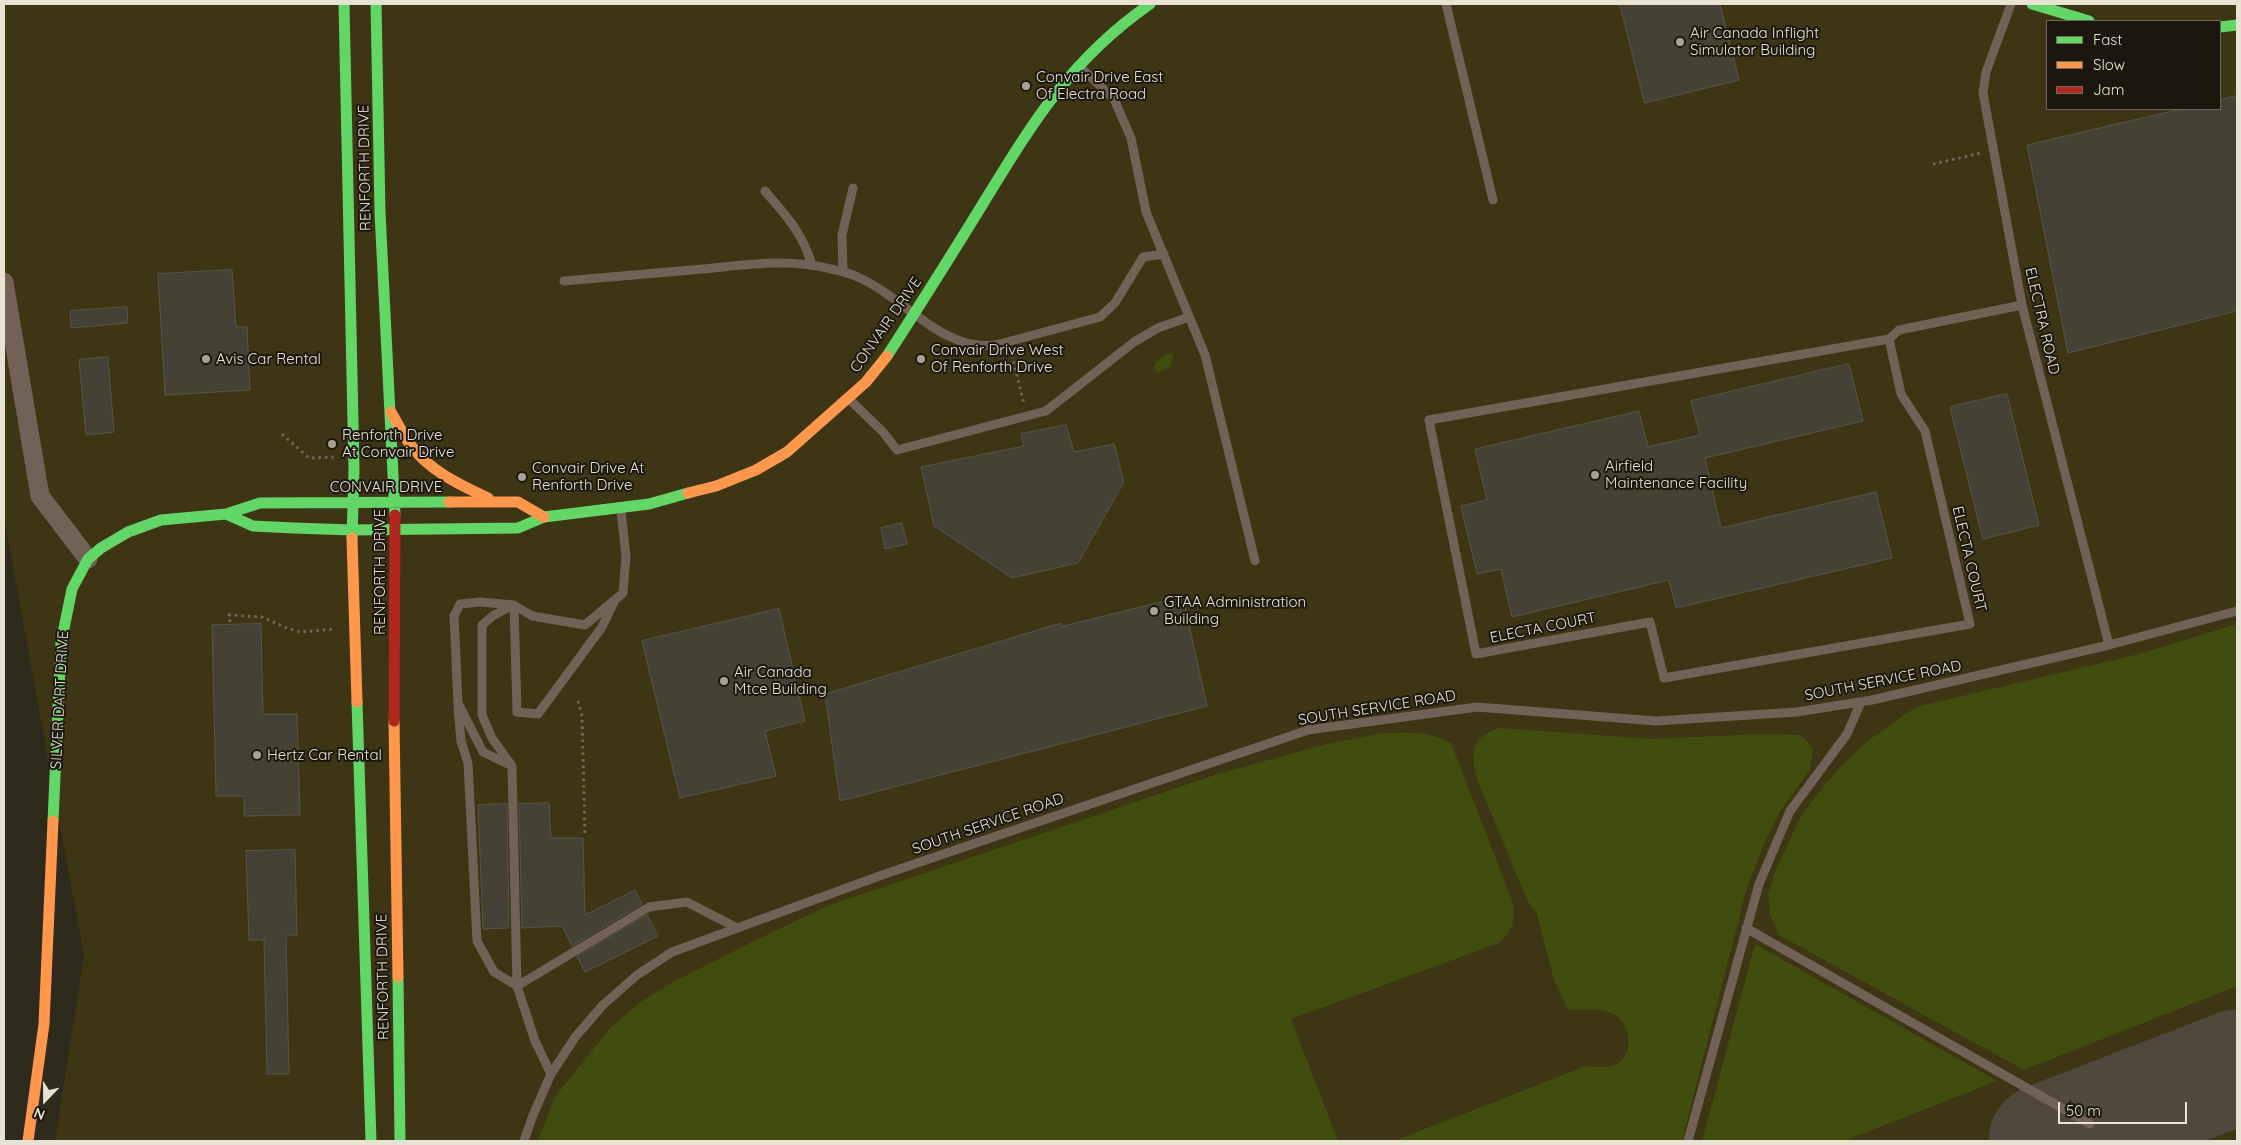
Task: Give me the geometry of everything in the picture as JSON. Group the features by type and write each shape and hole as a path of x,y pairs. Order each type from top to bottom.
{"main road":[{"name":"RENFORTH DRIVE","path":"344,4 354,502 352,530 371,1141"},
{"name":"RENFORTH DRIVE","path":"376,4 380,212 388,408 396,529 394,738 400,1141"},
{"name":"CONVAIR DRIVE","path":"226,514 253,526 352,530 518,528 544,517 649,504 716,486 756,470 787,452 849,399 886,358 1038,115 1078,65 1118,26 1150,4"},
{"path":"2032,4 2086,20"},
{"path":"2221,27 2237,25"},
{"path":"388,408 401,426 408,442 427,464 444,478 497,502"},
{"name":"CONVAIR DRIVE","path":"88,559 128,532 161,520 226,514 260,503 518,502 544,517"},
{"name":"SILVER DART DRIVE","path":"28,1141 44,1024 61,643 72,589 88,559"}],"street":[{"path":"4,282 40,496 88,559"}],"lane":[{"path":"1446,4 1493,200"},
{"name":"ELECTRA ROAD","path":"2011,4 1983,83 2022,305 2109,645"},
{"path":"1078,65 1114,99 1131,138 1146,211 1205,356 1254,562"},
{"path":"843,272 842,235 853,188"},
{"path":"765,191 798,230 806,243 812,265"},
{"path":"564,281 756,264 796,263 812,265 861,278 914,315 966,344 982,347 996,345 1100,317 1115,303 1143,257 1164,254"},
{"path":"1889,339 1899,330 2022,305"},
{"path":"849,399 883,432 898,450 1046,411 1134,342 1158,328 1189,317"},
{"name":"ELECTA COURT","path":"1889,339 1900,394 1925,431 1970,624 1664,678 1650,622 1476,654 1429,420 1889,339"},
{"path":"518,986 494,972 476,941 468,763 461,741 454,616 460,604 514,605 532,616 585,625 623,593 626,556 621,508"},
{"path":"514,605 517,712 538,714 602,626 614,602"},
{"path":"514,605 494,615 482,624 482,715 492,738 512,766 518,986 535,1042 551,1074"},
{"name":"SOUTH SERVICE ROAD","path":"524,1141 532,1115 551,1074 576,1036 603,1005 638,975 672,952 882,875 1308,730 1477,707 1656,721 1797,712 1861,702 2109,645 2237,611"},
{"path":"1688,1141 1759,884 1790,811 1847,734 1861,702"},
{"path":"458,703 483,752 512,766"},
{"path":"518,986 649,907 687,902 737,928"},
{"path":"1746,928 2090,1124"}],"path":[{"path":"1933,164 1994,150"},
{"path":"1012,355 1027,416"},
{"path":"282,434 309,458 335,457"},
{"path":"230,622 229,615 253,616 300,632 338,629"},
{"path":"578,701 582,716 585,834"}],"shaded area":[{"path":"4,4 2237,4 2237,1141 55,1141 84,956 4,518"}],"green space":[{"path":"1167,354 1172,354 1173,358 1170,367 1158,373 1154,368 1156,362"},
{"path":"2237,624 2237,986 2024,1070 1779,935 1770,915 1768,894 1775,872 1799,820 1814,798 1842,765 1869,740 1916,707 2139,654"},
{"path":"1500,728 1652,739 1758,734 1798,735 1806,740 1813,750 1810,770 1780,811 1763,846 1746,891 1682,1141 1394,1141 1586,1066 1613,1066 1623,1059 1627,1053 1628,1037 1623,1022 1611,1013 1568,1009 1554,980 1537,914 1527,900 1475,770 1474,754 1478,741 1490,731"},
{"path":"1382,733 1426,734 1451,743 1513,903 1514,915 1510,930 1499,943 1291,1019 1338,1141 538,1141 554,1098 612,1026 642,1001 673,982 756,940 830,905 1218,774 1326,744"},
{"path":"1755,944 1997,1081 1844,1141 1702,1141"}],"building":[{"name":"Air Canada Inflight Simulator Building","path":"1620,4 1720,4 1739,80 1645,103"},
{"path":"2237,96 2237,311 2068,353 2027,145 2177,110 2221,110 2221,100"},
{"name":"Avis Car Rental","path":"232,270 236,327 247,327 250,390 165,395 158,274"},
{"path":"127,307 128,323 71,328 70,311"},
{"path":"108,357 114,432 86,435 79,360"},
{"name":"Airfield Maintenance Facility","path":"1849,364 1863,421 1705,458 1721,528 1876,492 1892,558 1676,608 1669,580 1512,617 1501,569 1477,574 1461,506 1487,500 1475,449 1639,411 1648,447 1700,435 1691,401"},
{"path":"2007,394 2039,525 1983,539 1950,407"},
{"path":"1066,425 1074,452 1114,444 1124,482 1078,563 1012,578 934,526 921,467 1024,446 1021,434"},
{"path":"902,523 907,544 885,549 881,528"},
{"name":"GTAA Administration Building","path":"1183,597 1207,706 840,801 825,694 1061,623 1062,626"},
{"name":"Air Canada Mtce Building","path":"779,609 805,721 765,731 776,776 680,798 642,641"},
{"name":"Hertz Car Rental","path":"261,624 263,714 297,714 300,815 244,816 244,796 216,796 212,625"},
{"path":"549,803 551,838 583,838 585,915 635,890 642,904 572,946 562,926 522,928 519,804"},
{"path":"507,804 509,928 483,929 478,805"},
{"path":"295,850 297,935 286,935 289,1074 267,1074 264,940 249,940 246,851"},
{"path":"647,915 658,936 585,972 577,957"}],"runway":[{"path":"2046,1141 2237,1067"}],"traffic: fast":[{"path":"344,4 354,469 352,538"},
{"path":"376,4 380,212 395,515"},
{"path":"887,356 1037,119 1076,70 1098,47 1122,25 1150,4"},
{"path":"2032,4 2086,20"},
{"path":"2221,27 2237,25"},
{"path":"226,514 253,526 294,528 352,530 518,528 544,517 649,504 688,493"},
{"path":"53,821 61,643 72,589 88,559 101,548 128,532 161,520 226,514 260,503 449,502"},
{"path":"357,702 371,1141"},
{"path":"398,977 400,1141"}],"traffic: slow":[{"path":"688,493 716,486 756,470 787,452 866,382 887,356"},
{"path":"391,412 409,443 434,469 455,482 488,498"},
{"path":"449,502 518,502 544,517"},
{"path":"352,538 357,702"},
{"path":"394,721 398,977"},
{"path":"28,1141 44,1024 53,821"}],"traffic: jam":[{"path":"394,721 395,515"}],"place":[{"name":"Air Canada Inflight Simulator Building","path":"1680,42"},
{"name":"Convair Drive East Of Electra Road","path":"1026,86"},
{"name":"Avis Car Rental","path":"206,359"},
{"name":"Convair Drive West Of Renforth Drive","path":"921,359"},
{"name":"Renforth Drive At Convair Drive","path":"332,444"},
{"name":"Airfield Maintenance Facility","path":"1595,475"},
{"name":"Convair Drive At Renforth Drive","path":"522,477"},
{"name":"GTAA Administration Building","path":"1154,611"},
{"name":"Air Canada Mtce Building","path":"724,681"},
{"name":"Hertz Car Rental","path":"257,755"}]}
